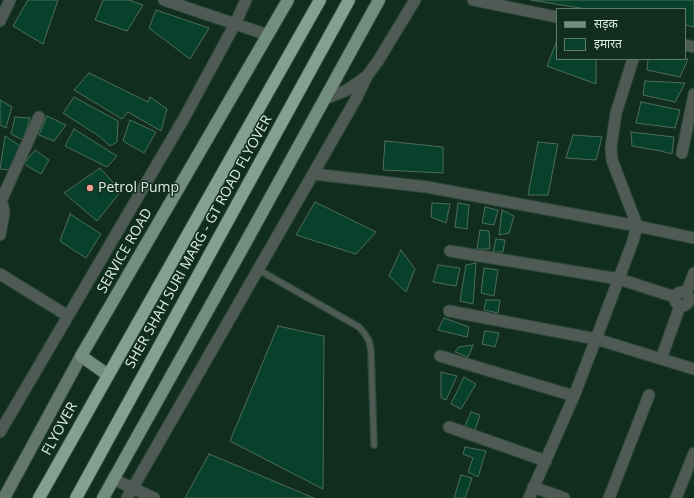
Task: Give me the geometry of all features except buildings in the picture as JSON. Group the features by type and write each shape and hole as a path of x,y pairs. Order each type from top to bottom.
{"highway":[{"name":"SHER SHAH SURI MARG - GT ROAD FLYOVER","path":"108,375 320,0"},
{"name":"SHER SHAH SURI MARG - GT ROAD FLYOVER","path":"76,498 349,0"},
{"name":"FLYOVER","path":"39,498 108,375"}],"main road":[{"path":"102,498 242,250 379,0"},
{"name":"SERVICE ROAD","path":"80,356 268,35 285,1"},
{"path":"80,356 108,375"}],"street":[{"path":"0,21 10,0"},
{"path":"164,0 268,35"},
{"path":"1,428 182,120 235,24 246,0"},
{"path":"127,498 259,270 363,87 367,76 378,61 415,0"},
{"path":"473,0 556,17"},
{"path":"529,498 574,396 636,233 637,226 612,160 610,147 616,113 633,60"},
{"path":"325,99 347,90 367,76"},
{"path":"682,153 694,94"},
{"path":"0,235 4,213 0,200 40,117"},
{"path":"313,174 427,187 694,238"},
{"path":"450,251 619,279 685,300"},
{"path":"661,359 685,300 694,272"},
{"path":"0,274 68,316"},
{"path":"449,311 596,339 694,369"},
{"name":"SERVICE ROAD","path":"4,498 80,356"},
{"path":"440,356 574,396"},
{"path":"609,498 649,395"},
{"path":"449,427 546,461"},
{"path":"676,498 694,453"},
{"path":"113,479 154,498"},
{"path":"533,488 564,498"}],"lane":[{"path":"259,270 359,327 365,334 371,351 374,445"}],"place":[{"name":"Petrol Pump","path":"90,188"}]}
